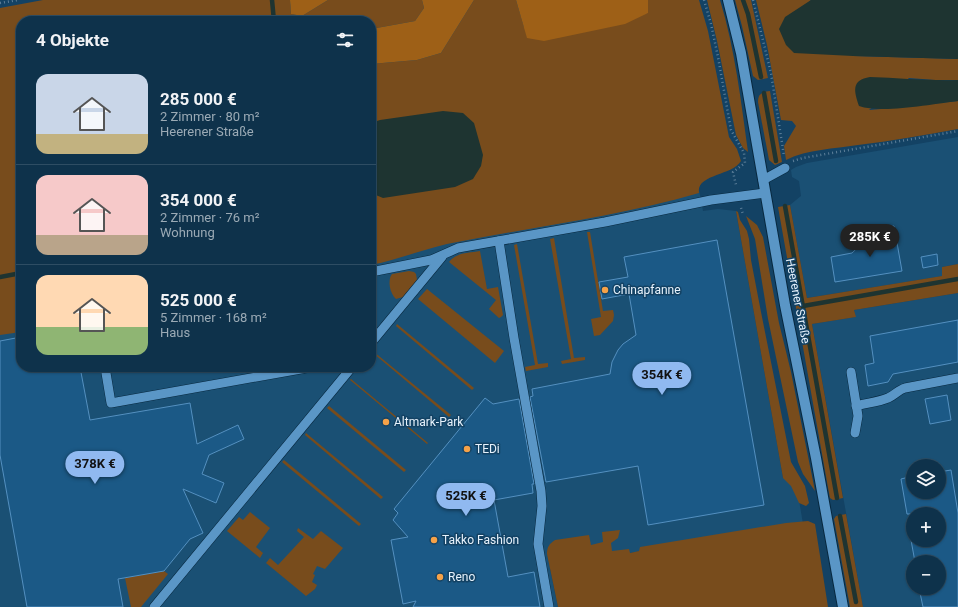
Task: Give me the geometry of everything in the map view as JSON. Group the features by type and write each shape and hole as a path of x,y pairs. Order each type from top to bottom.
{"main road":[{"name":"Heerener Straße","path":"728,0 741,53 785,305 816,458 843,607"}],"lane":[{"path":"763,180 785,168"},
{"path":"376,271 421,263 442,256 458,248 711,200 765,193"},
{"path":"499,241 514,338 541,491 542,506 538,544 549,607"},
{"path":"376,337 442,256"},
{"path":"106,372 111,403 284,372"},
{"path":"154,607 348,372"},
{"path":"851,372 858,416 854,433"},
{"path":"856,406 893,396 898,390 905,388 958,378"}],"path":[{"path":"0,3 18,0"},
{"path":"704,0 718,57 731,130 744,153 745,164 733,172 743,214"},
{"path":"753,0 771,73 785,168"},
{"path":"785,168 793,161 803,158 958,131"}],"shaded area":[{"path":"43,0 290,0 291,14 302,16 16,16 16,333 0,335 0,8"},
{"path":"290,0 328,0 302,16 291,14"},
{"path":"328,0 422,0 424,8 415,21 376,28 376,16 302,16"},
{"path":"422,0 474,0 441,53 417,60 376,64 376,28 415,21 424,8"},
{"path":"474,0 516,0 524,27 648,13 648,0 699,0 708,31 729,137 737,149 741,161 730,170 709,178 703,182 699,193 637,209 447,244 376,264 376,64 417,60 441,53"},
{"path":"516,0 648,0 648,13 625,24 544,41 527,38"},
{"path":"707,0 720,0 730,37 748,152 743,148 736,135"},
{"path":"735,0 751,0 768,78 758,80 753,76"},
{"path":"756,0 811,0 806,5 853,56 958,59 958,80 909,78 869,110 958,101 958,129 895,140 812,151 786,160 784,146 796,126 792,121 781,120 767,45"},
{"path":"811,0 958,0 958,59 794,53 786,45 779,29 785,17"},
{"path":"864,78 958,80 958,101 894,109 859,106 855,91 857,84"},
{"path":"770,91 782,162 775,165 769,160 758,102 761,94"},
{"path":"443,111 463,113 474,123 483,155 481,166 473,179 455,187 383,198 376,195 376,121"},
{"path":"958,137 958,264 942,267 943,276 807,298 790,205 801,196 799,181 792,177 791,170 807,163"},
{"name":"Altmark-Park","path":"699,190 703,211 718,209 736,211 783,478 795,476 803,524 558,565 550,569 558,607 0,607 0,323 16,320 16,372 376,372 376,251"},
{"path":"790,205 807,298 942,276 942,267 958,264 958,293 854,310 856,317 812,324 843,498 833,500 830,498 829,493 778,207"},
{"path":"736,211 738,212 740,220 747,231 749,239 751,260 791,462 805,486 809,503 806,506 799,503 791,486 783,478"},
{"path":"746,216 757,225 763,237 779,323 791,372 815,491 803,474 798,462 768,319 755,239"},
{"path":"587,232 590,232 603,311 613,310 614,315 613,321 600,335 594,336 591,319 601,317"},
{"path":"554,238 574,358 585,357 585,360 562,364 561,361 571,359 550,239"},
{"path":"517,244 538,364 548,363 548,367 526,371 525,367 535,365 514,245"},
{"path":"480,251 487,289 498,287 503,315 499,318 489,309 496,300 449,262 456,256"},
{"path":"409,271 416,274 417,280 403,297 396,299 392,294 390,287 390,277 392,274"},
{"path":"427,289 504,351 495,363 418,299"},
{"path":"958,293 958,607 863,607 812,324 855,317 854,310"},
{"path":"397,324 474,388 472,390 396,326"},
{"path":"376,354 451,415 449,417 376,356"},
{"path":"351,379 428,443 427,444 350,380"},
{"path":"329,406 406,470 404,472 327,408"},
{"path":"306,433 383,497 381,499 305,435"},
{"path":"284,460 361,524 359,526 282,462"},
{"path":"250,512 270,528 256,547 263,553 260,558 227,531 239,517 243,520"},
{"path":"846,514 863,607 850,607 834,519 836,516"},
{"path":"808,521 815,524 828,607 558,607 547,554 547,549 555,540 589,535 591,545 603,542 602,532 620,530 618,538 611,543 612,551 629,549 630,553 639,551 640,547 786,523"},
{"path":"298,528 313,539 321,531 343,548 325,569 317,566 313,574 315,575 312,582 317,585 315,589 306,596 266,563 270,558 278,565 304,537 297,531"},
{"path":"164,571 168,574 141,607 131,607 125,578"}],"building":[{"path":"894,226 902,271 835,282 831,257 852,253 877,229"},
{"path":"717,240 764,505 648,525 638,466 546,482 530,397 533,396 532,389 610,374 612,362 618,350 623,344 636,335 629,294 602,299 599,282 628,277 624,257"},
{"path":"937,254 938,265 923,268 921,257"},
{"path":"958,320 958,362 893,374 888,382 868,386 865,365 874,363 870,336"},
{"path":"16,338 16,372 81,372 90,420 190,403 197,444 238,425 244,439 209,455 202,474 224,483 216,503 183,489 203,533 190,539 164,571 118,579 123,607 27,607 0,455 0,341"},
{"path":"947,395 951,420 930,424 925,399"},
{"path":"485,398 493,404 519,399 534,484 532,484 533,493 494,500 508,577 534,572 540,607 413,607 416,601 403,604 391,540 408,537 393,520 398,513 394,509"},
{"path":"951,470 958,513 958,607 923,607 920,595 946,595 946,555 914,555 912,547 946,547 946,507 906,508 901,479 906,478 906,499 946,499 946,471"}],"waterway":[{"path":"272,0 274,16"},
{"path":"743,0 748,14 761,77"},
{"path":"764,93 776,161"},
{"path":"785,206 837,498"},
{"path":"0,277 16,274"},
{"path":"803,306 958,279"},
{"path":"840,516 856,602"}],"place":[{"name":"Chinapfanne","path":"605,290"},
{"name":"Altmark-Park","path":"386,422"},
{"name":"TEDi","path":"467,449"},
{"name":"Takko Fashion","path":"434,540"},
{"name":"Reno","path":"440,577"}]}
